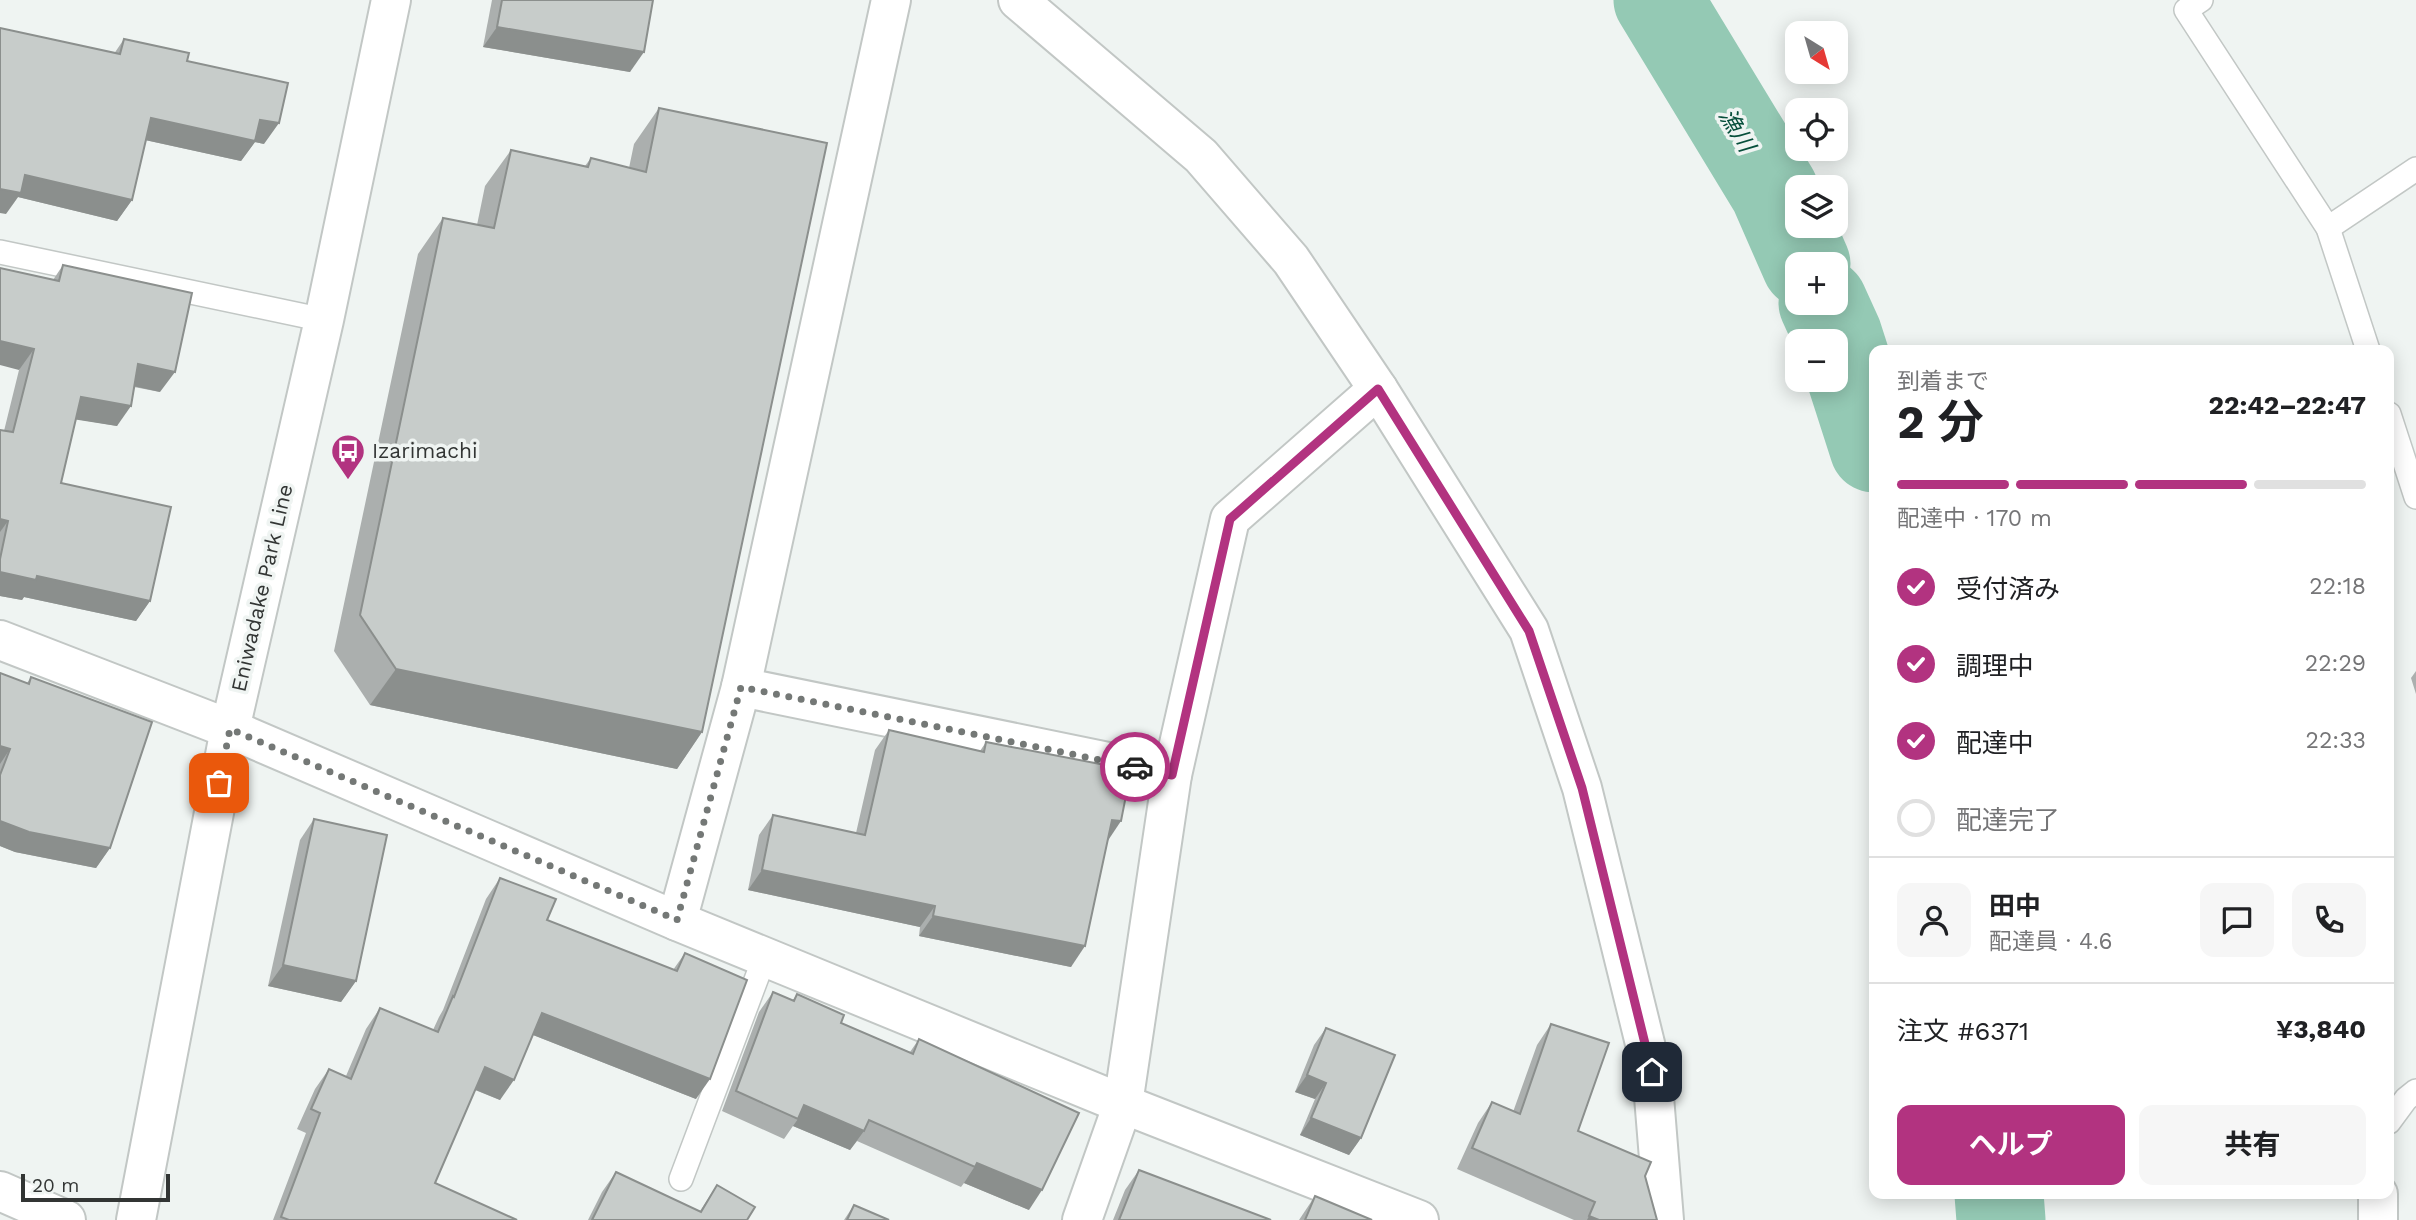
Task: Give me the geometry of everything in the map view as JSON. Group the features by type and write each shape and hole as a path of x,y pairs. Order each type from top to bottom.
{"street":[{"name":"Eniwadake Park Line","path":"136,1220 230,729 324,320 391,0"},
{"path":"677,920 741,687 891,0"},
{"path":"1018,0 1201,156 1290,260 1378,389 1529,631 1582,788 1652,1072 1664,1220"},
{"path":"1082,1220 1123,1104 1172,775 1230,519 1378,389"},
{"path":"0,640 230,729 677,920 1123,1104 1419,1220"},
{"path":"741,687 1172,775"},
{"path":"0,1191 66,1220"},
{"path":"2378,1199 2378,1220"}],"lane":[{"path":"2201,0 2186,10 2328,228 2366,345"},
{"path":"2328,228 2416,169"},
{"path":"0,252 324,320"},
{"path":"2394,429 2415,493"},
{"path":"681,1179 765,956"},
{"path":"2394,1115 2416,1091"}],"building":[{"path":"502,0 653,0 644,52 497,27"},
{"path":"0,28 120,54 124,39 189,53 187,61 288,83 279,123 260,120 255,141 151,118 132,200 25,175 21,193 0,189"},
{"path":"659,108 827,143 702,732 396,669 360,615 443,218 494,228 511,150 588,167 591,158 646,172"},
{"path":"63,265 192,293 175,372 138,364 131,406 81,397 61,483 171,507 150,601 37,576 36,580 0,572 8,521 0,519 0,430 13,432 34,349 0,341 0,268 59,281"},
{"path":"0,673 29,684 31,677 152,722 110,848 29,832 0,821 0,775 10,749 0,746"},
{"path":"889,730 984,752 986,742 1131,770 1121,821 1112,820 1085,946 933,916 935,906 762,870 773,815 865,835"},
{"path":"314,819 387,835 356,981 283,965"},
{"path":"500,878 556,899 547,920 677,971 685,953 747,980 710,1079 542,1013 514,1080 485,1067 435,1183 517,1220 289,1220 281,1217 320,1113 311,1109 329,1069 351,1079 380,1008 438,1032"},
{"path":"773,992 794,1001 797,994 844,1015 841,1023 913,1054 919,1039 1079,1113 1042,1190 977,1163 975,1167 869,1120 864,1131 804,1105 798,1119 736,1091"},
{"path":"1551,1024 1609,1043 1578,1131 1651,1162 1645,1176 1657,1220 1599,1220 1589,1216 1595,1202 1472,1148 1492,1102 1520,1114"},
{"path":"1326,1028 1395,1055 1361,1138 1311,1118 1326,1083 1307,1075"},
{"path":"1139,1170 1271,1220 1119,1220"},
{"path":"616,1172 701,1212 717,1185 755,1207 747,1220 592,1220"},
{"path":"1315,1196 1372,1220 1305,1220"},
{"path":"854,1205 889,1220 847,1220"}],"waterway":[{"name":"漁川","path":"1658,0 1774,191 1801,252"},
{"name":"漁川","path":"1828,315 1838,336 1869,432"},
{"name":"漁川","path":"1999,1199 2001,1220"}],"way so far":[{"path":"219,783 230,729 677,920 741,687 1135,767"}],"place":[{"name":"Izarimachi","path":"348,481"}],"route":[{"path":"1135,767 1172,775 1230,519 1378,389 1529,631 1582,788 1652,1072"}]}
